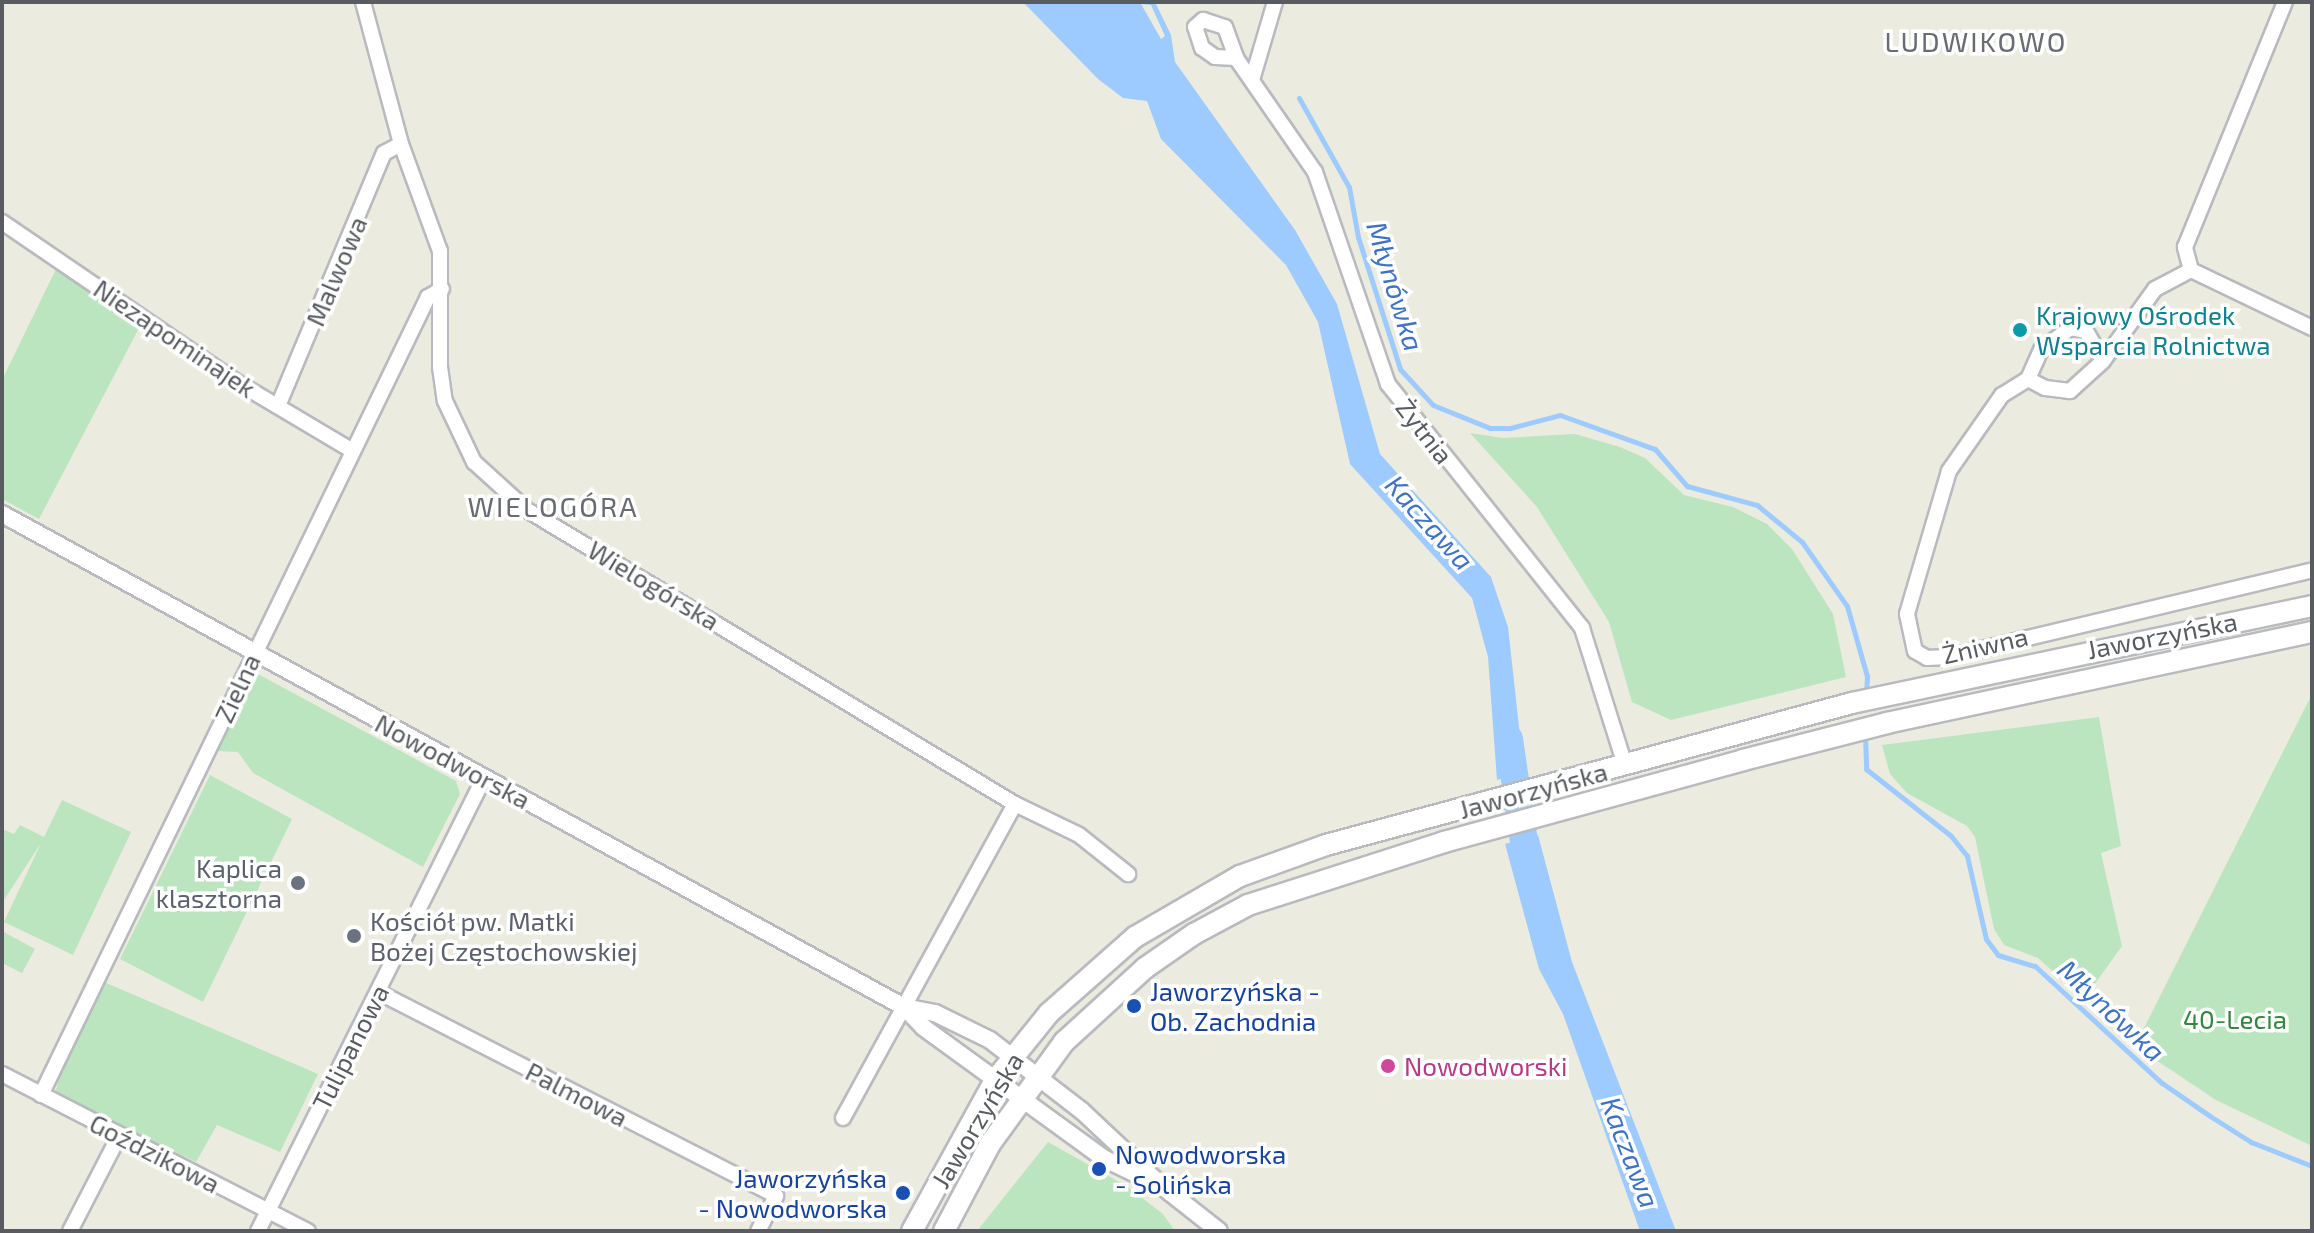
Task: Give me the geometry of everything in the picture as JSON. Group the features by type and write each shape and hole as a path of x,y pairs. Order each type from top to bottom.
{"main road":[{"name":"Jaworzyńska","path":"912,1231 995,1080 1012,1056 1090,973 1188,902 1290,857 1852,703 2312,606"},
{"name":"Jaworzyńska","path":"944,1231 1019,1098 1098,1008 1194,934 1303,884 1473,834 1887,723 2312,632"}],"street":[{"name":"Wielogórska","path":"363,2 401,144 440,251 440,367 445,401 474,462 498,487 1015,804 1079,835 1128,874"},
{"path":"1252,80 1275,2"},
{"path":"2285,2 2185,247 2191,270 2312,328"},
{"name":"Żytnia","path":"1236,58 1315,172 1388,384 1582,628 1625,765"},
{"name":"Malwowa","path":"278,406 384,153 401,144"},
{"name":"Niezapominajek","path":"2,222 278,406 351,450"},
{"path":"2028,379 2045,388 2070,391 2103,361 2155,289 2191,270"},
{"name":"Zielna","path":"41,1095 351,450 428,297 442,289"},
{"name":"Żniwna","path":"2103,361 2086,331 2070,328 2041,350 2028,379 2002,395 1949,471 1907,614 1915,651 1927,658 1948,657 2312,570"},
{"name":"Nowodworska","path":"2,514 904,1007 995,1080 1105,1159 1163,1187"},
{"name":"Tulipanowa","path":"258,1231 484,778"},
{"path":"843,1118 1015,804"},
{"name":"Palmowa","path":"378,992 776,1196 758,1231"},
{"name":"Nowodworska","path":"904,1007 935,1013 1012,1056 1120,1142 1163,1187 1219,1231"},
{"name":"Goździkowa","path":"2,1074 308,1231"},
{"path":"70,1231 119,1136"}],"green space":[{"path":"56,269 139,328 39,519 2,499 2,380"},
{"path":"1470,433 1502,438 1575,434 1620,447 1645,458 1684,495 1733,507 1767,524 1792,549 1833,614 1846,677 1671,720 1632,702 1609,622 1537,507"},
{"path":"258,674 456,781 460,794 423,867 253,773 238,752 218,751 244,687"},
{"name":"40-Lecia","path":"2312,694 2312,1146 2216,1100 2135,1046"},
{"path":"2099,717 2121,846 2101,853 2122,946 2084,999 2038,958 2004,945 1994,929 1975,837 1967,826 1907,793 1890,774 1882,745"},
{"path":"210,775 292,819 203,1002 120,959"},
{"path":"62,800 131,832 73,955 4,922 41,843 2,903 2,829 14,834 20,825 44,837"},
{"path":"2,931 35,949 22,973 2,963"},
{"path":"104,982 318,1074 280,1152 217,1125 196,1162 56,1091 59,1077"},
{"path":"1048,1142 1128,1187 1163,1214 1175,1231 977,1231"}],"water":[{"path":"1023,2 1155,2 1171,35 1175,62 1295,230 1337,304 1380,454 1491,577 1508,627 1524,772 1497,780 1488,657 1472,598 1350,464 1318,322 1286,265 1161,139 1147,101 1123,98 1098,79","holes":["1141,4 1151,5 1165,36 1161,39"]},
{"path":"1538,835 1572,962 1676,1231 1640,1231 1563,1014 1539,969 1505,844"}],"waterway":[{"name":"Młynówka","path":"1299,98 1349,187 1358,237 1400,369 1433,405 1490,428 1510,428 1560,415 1655,449 1687,486 1757,505 1802,542 1847,606 1867,676 1866,697"},
{"name":"Młynówka","path":"1865,735 1866,769 1951,836 1967,856 1986,939 1998,955 2035,966 2162,1083 2210,1116 2251,1142 2312,1166"},
{"name":"Kaczawa","path":"1509,739 1529,876"}],"place":[{"name":"Krajowy Ośrodek Wsparcia Rolnictwa","path":"2020,330"},
{"name":"Kaplica klasztorna","path":"298,883"},
{"name":"Kościół pw. Matki Bożej Częstochowskiej","path":"354,936"},
{"name":"Jaworzyńska - Ob. Zachodnia","path":"1134,1006"},
{"name":"Nowodworski","path":"1388,1066"},
{"name":"Nowodworska - Solińska","path":"1099,1169"},
{"name":"Jaworzyńska - Nowodworska","path":"903,1193"}],"district":[{"name":"LUDWIKOWO","path":"1976,41"},
{"name":"WIELOGÓRA","path":"553,506"}]}
